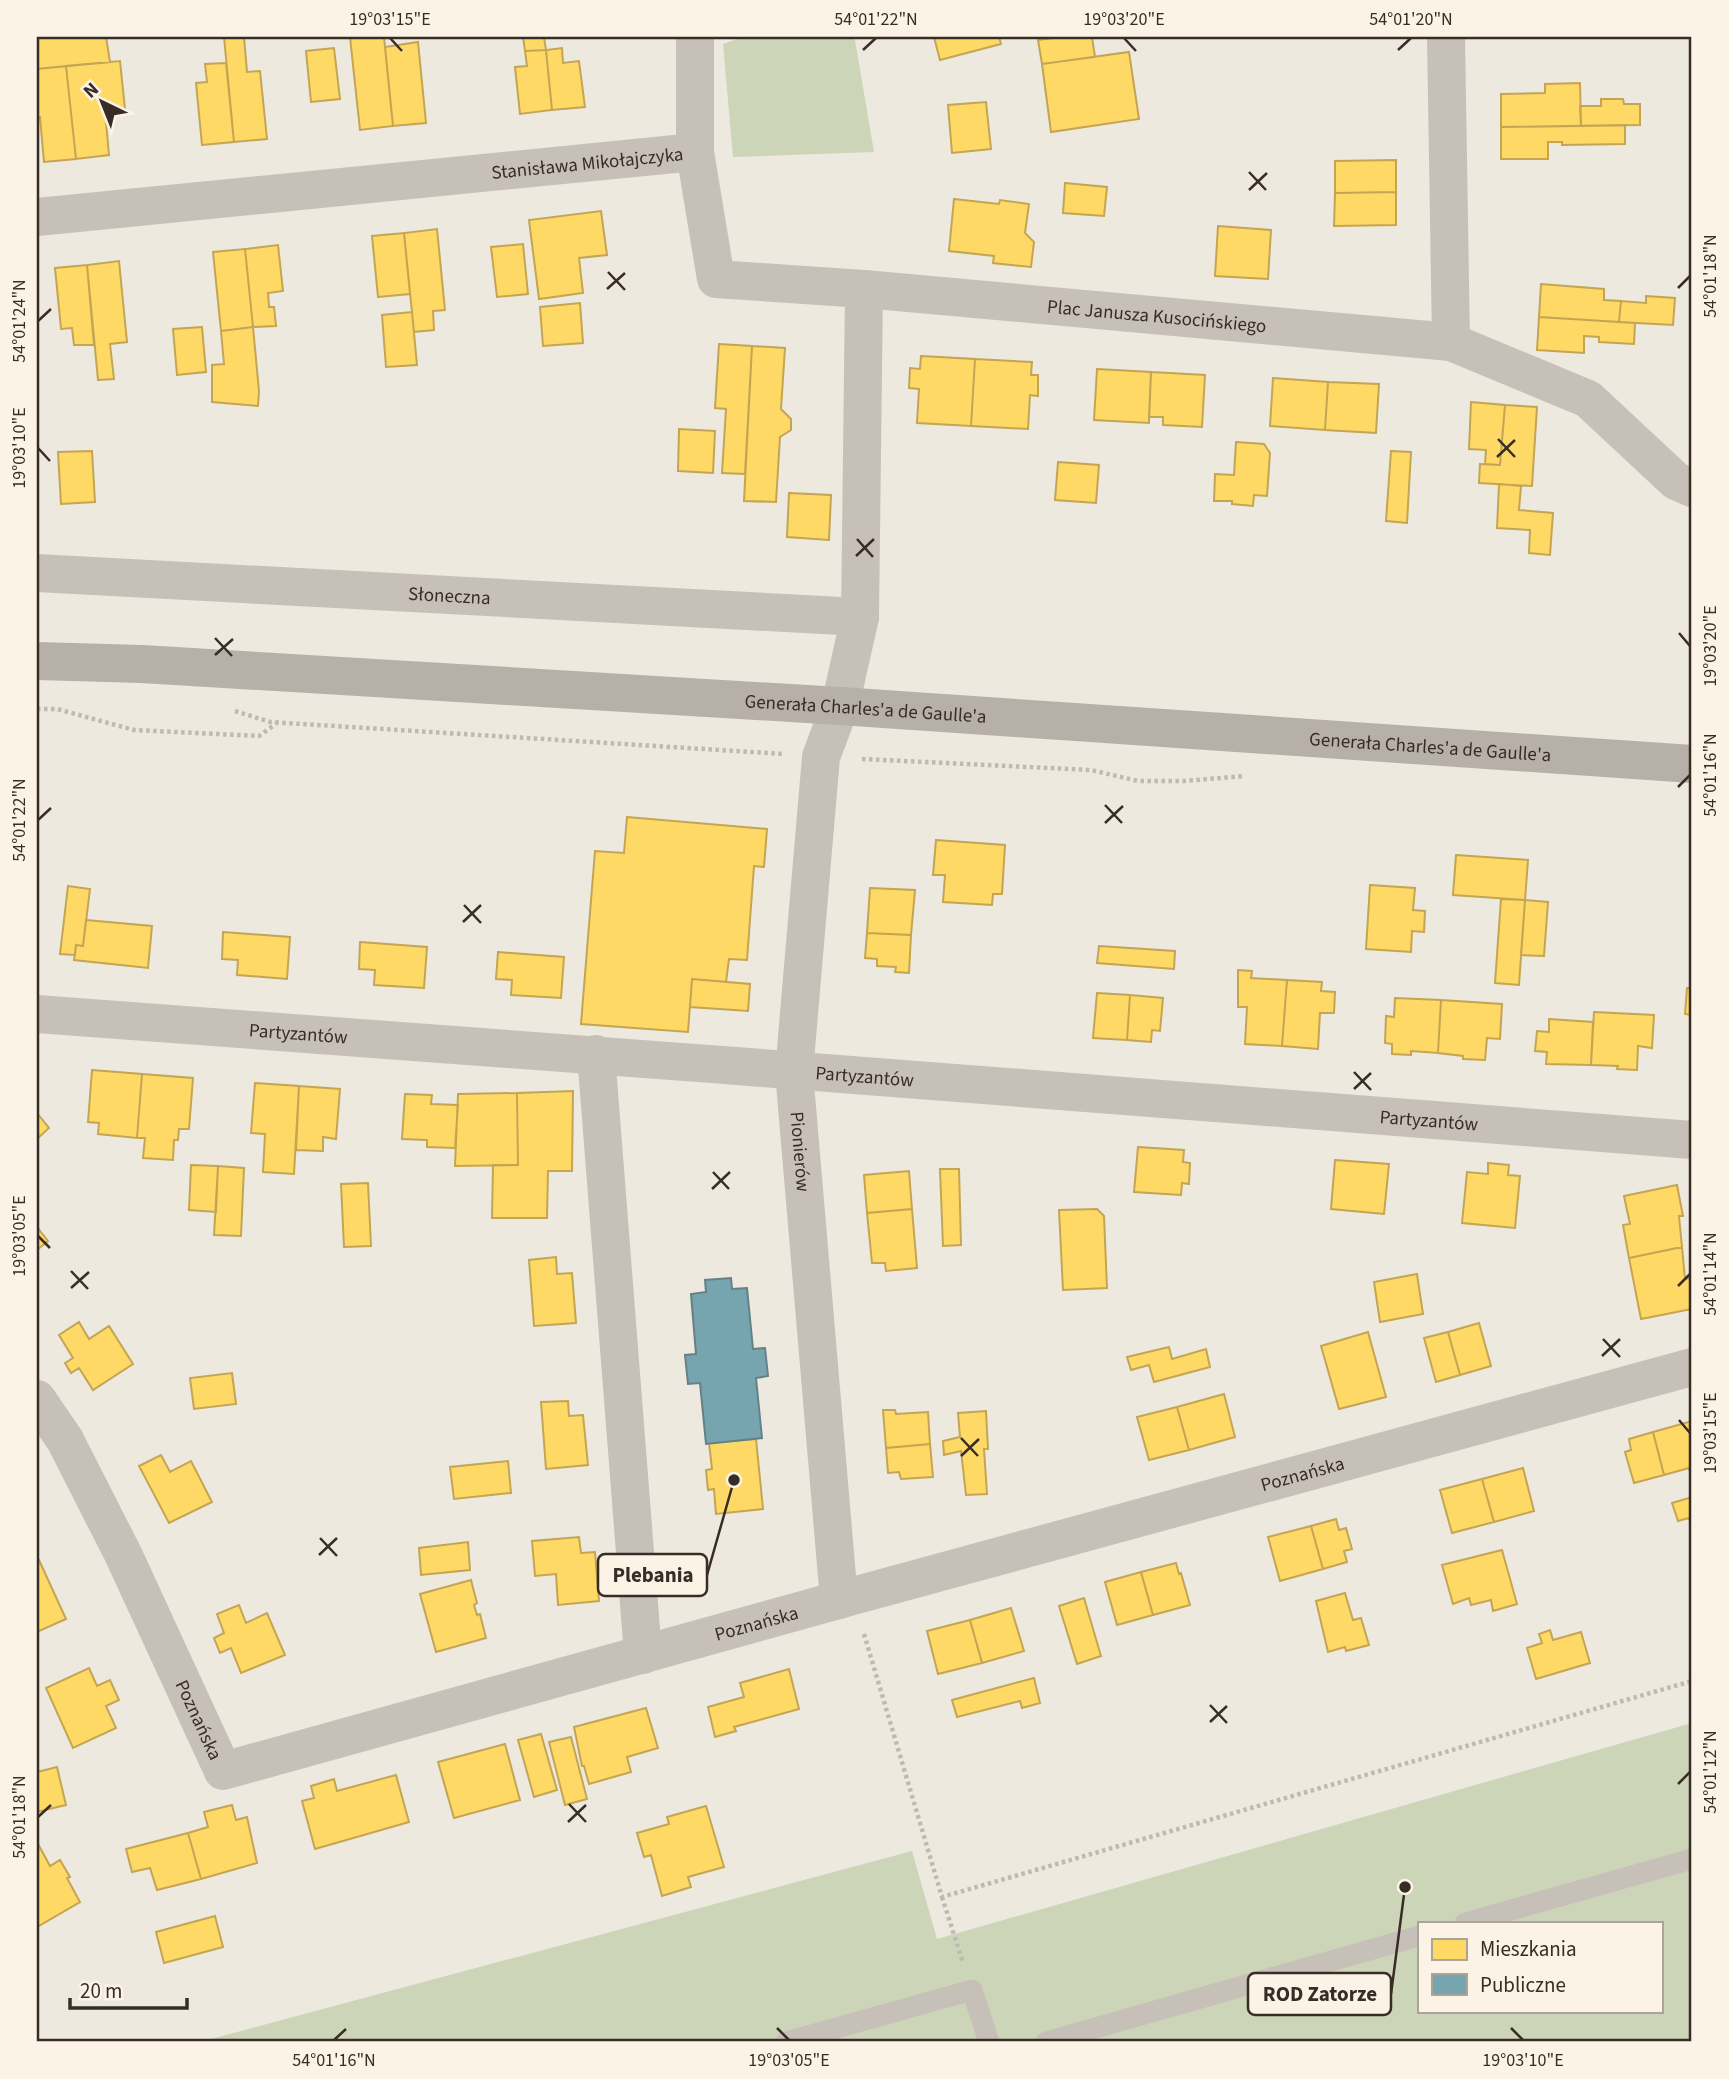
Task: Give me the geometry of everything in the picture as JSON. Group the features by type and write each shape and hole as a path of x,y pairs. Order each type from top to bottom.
{"main road":[{"name":"Generała Charles'a de Gaulle'a","path":"37,661 142,664 840,706 1692,764"}],"street":[{"path":"695,37 695,152"},
{"path":"1446,37 1451,341"},
{"name":"Stanisława Mikołajczyka","path":"37,217 695,152 716,279 864,289"},
{"path":"840,706 860,617 864,289"},
{"name":"Plac Janusza Kusocińskiego","path":"864,289 1451,341 1588,399 1676,481 1692,488"},
{"name":"Słoneczna","path":"37,573 860,617"},
{"name":"Pionierów","path":"840,706 821,757 794,1072 846,1598"},
{"name":"Partyzantów","path":"37,1014 596,1054 794,1072 1692,1140"},
{"path":"596,1054 643,1655"},
{"name":"Poznańska","path":"37,1399 65,1440 124,1556 223,1771 1692,1367"}],"lane":[{"path":"1469,1922 1692,1859"},
{"path":"1046,2042 1418,1936"},
{"path":"786,2042 972,1990 989,2042"}],"path":[{"path":"37,709 57,709 134,730 259,736 277,723"},
{"path":"846,1598 972,1990"},
{"path":"942,1897 1692,1681"}],"green space":[{"path":"743,37 852,37 855,40 874,152 733,157 723,44"},
{"path":"1692,1723 1692,2042 200,2042 912,1851 937,1939"}],"building: Mieszkania":[{"path":"37,37 106,37 110,62 37,69"},
{"path":"224,37 244,37 247,72 260,71 267,139 234,142"},
{"path":"350,37 384,37 393,126 360,130"},
{"path":"523,37 544,37 546,50 525,51"},
{"path":"934,37 999,37 1001,44 940,60"},
{"path":"1092,37 1095,57 1042,64 1038,40"},
{"path":"418,42 426,123 393,126 385,47"},
{"path":"334,48 340,99 311,102 306,51"},
{"path":"562,48 563,63 579,61 585,107 552,110 546,50"},
{"path":"546,50 552,110 520,114 515,67 527,66 525,51"},
{"path":"1129,52 1139,119 1051,132 1042,64"},
{"path":"120,61 125,109 105,111 109,155 76,159 66,66"},
{"path":"226,63 234,142 202,145 196,83 207,82 205,64"},
{"path":"66,66 76,159 44,162 40,117 37,118 37,69"},
{"path":"1580,83 1581,126 1501,127 1501,94 1545,93 1545,84"},
{"path":"1601,99 1623,99 1624,104 1640,104 1640,125 1581,126 1580,106 1601,106"},
{"path":"986,102 991,149 952,153 948,105"},
{"path":"1625,125 1625,144 1562,145 1562,142 1548,142 1548,159 1501,159 1501,127"},
{"path":"1396,160 1396,192 1335,193 1335,161"},
{"path":"1065,183 1107,187 1104,216 1063,213"},
{"path":"1396,192 1396,225 1334,226 1335,193"},
{"path":"954,199 1029,204 1025,233 1034,242 1031,267 993,263 994,256 949,251"},
{"path":"601,211 607,255 579,258 583,293 539,299 529,220"},
{"path":"1218,226 1271,230 1268,279 1215,276"},
{"path":"437,229 445,310 433,311 434,330 414,332 404,233"},
{"path":"404,233 410,294 378,297 372,236"},
{"path":"523,244 528,294 497,297 491,247"},
{"path":"278,245 283,291 268,293 269,307 274,307 276,326 253,327 245,249"},
{"path":"245,249 253,327 221,331 213,252"},
{"path":"119,261 127,342 110,344 114,379 98,380 87,265"},
{"path":"87,265 94,345 74,345 72,328 61,329 55,268"},
{"path":"1541,284 1604,289 1604,300 1621,301 1619,322 1539,317"},
{"path":"1646,296 1675,298 1673,325 1619,322 1621,301 1646,303"},
{"path":"580,303 583,343 543,346 540,307"},
{"path":"412,312 417,365 386,367 382,315"},
{"path":"1539,317 1635,323 1634,344 1599,342 1599,337 1584,336 1584,353 1537,350"},
{"path":"202,327 206,372 177,375 173,329"},
{"path":"253,327 258,406 212,402 212,365 224,364 221,331"},
{"path":"719,344 752,346 745,474 722,473 726,409 715,408"},
{"path":"752,346 785,348 781,409 791,419 791,430 780,437 776,502 744,501"},
{"path":"921,356 975,359 971,426 917,423 919,389 909,388 910,368 920,369"},
{"path":"975,359 1032,362 1031,375 1038,375 1038,396 1030,395 1028,429 971,426"},
{"path":"1097,369 1151,372 1149,423 1094,420"},
{"path":"1151,372 1205,375 1202,427 1163,425 1163,417 1149,417"},
{"path":"1273,378 1328,382 1325,430 1270,426"},
{"path":"1328,382 1379,384 1376,433 1325,430"},
{"path":"1471,402 1505,405 1500,465 1485,464 1486,450 1469,449"},
{"path":"1505,405 1537,407 1532,486 1479,483 1480,464 1500,465"},
{"path":"679,429 715,431 713,473 678,471"},
{"path":"1236,442 1264,444 1270,453 1267,496 1254,495 1253,506 1232,504 1232,501 1214,501 1215,474 1234,475"},
{"path":"92,451 95,502 61,504 58,452"},
{"path":"1391,451 1411,452 1407,523 1386,521"},
{"path":"1058,462 1099,465 1096,503 1055,500"},
{"path":"1499,484 1521,486 1519,510 1553,513 1550,555 1529,553 1530,530 1497,528"},
{"path":"789,493 831,495 829,540 787,537"},
{"path":"627,817 767,829 764,867 754,866 747,960 729,959 726,982 692,979 688,1032 581,1024 595,851 624,853"},
{"path":"936,840 1005,845 1002,894 993,894 992,905 943,902 945,875 933,875"},
{"path":"1456,855 1528,860 1525,900 1453,895"},
{"path":"1370,885 1415,888 1413,910 1425,911 1424,932 1412,931 1411,952 1366,949"},
{"path":"68,886 90,889 83,946 76,945 75,955 60,954"},
{"path":"870,888 915,890 911,935 867,933"},
{"path":"1501,899 1525,900 1519,985 1495,983"},
{"path":"1525,900 1548,902 1544,956 1521,955"},
{"path":"86,920 152,926 148,968 74,960 76,945 83,946"},
{"path":"223,932 290,937 287,979 237,975 238,960 222,959"},
{"path":"867,933 911,935 909,973 895,972 896,967 877,966 877,959 865,958"},
{"path":"360,942 427,947 424,988 374,985 375,970 359,969"},
{"path":"1099,946 1175,951 1174,969 1097,963"},
{"path":"498,952 564,957 561,998 511,995 512,980 496,979"},
{"path":"1238,970 1252,971 1251,978 1287,980 1282,1046 1245,1044 1247,1007 1238,1007"},
{"path":"692,979 750,984 748,1011 690,1007"},
{"path":"1287,980 1322,982 1321,991 1335,992 1334,1013 1320,1013 1318,1049 1282,1046"},
{"path":"1687,988 1692,988 1692,1015 1685,1014"},
{"path":"1097,993 1130,995 1127,1040 1093,1038"},
{"path":"1130,995 1163,998 1160,1031 1152,1030 1151,1042 1127,1040"},
{"path":"1395,998 1441,1000 1438,1053 1411,1051 1411,1055 1392,1054 1392,1044 1385,1043 1386,1016 1394,1017"},
{"path":"1441,1000 1502,1004 1500,1039 1487,1038 1485,1060 1463,1059 1463,1056 1438,1053"},
{"path":"1594,1012 1654,1015 1652,1048 1638,1046 1637,1070 1591,1065"},
{"path":"1549,1019 1593,1022 1591,1065 1546,1064 1547,1052 1535,1051 1537,1031 1549,1032"},
{"path":"92,1070 142,1074 137,1138 98,1134 99,1123 88,1122"},
{"path":"142,1074 193,1078 189,1129 179,1129 178,1140 174,1140 173,1160 143,1158 145,1138 137,1138"},
{"path":"255,1083 299,1086 294,1174 263,1172 265,1134 251,1133"},
{"path":"299,1086 340,1089 336,1139 323,1137 323,1151 296,1150"},
{"path":"573,1091 572,1171 548,1171 547,1218 492,1218 493,1165 518,1165 517,1093"},
{"path":"517,1093 518,1165 455,1166 458,1094"},
{"path":"405,1094 432,1095 431,1104 458,1105 455,1148 427,1147 427,1140 402,1139"},
{"path":"37,1113 49,1128 37,1139"},
{"path":"1138,1147 1184,1150 1183,1162 1190,1163 1189,1184 1182,1183 1181,1195 1134,1192"},
{"path":"1335,1160 1389,1164 1384,1214 1331,1209"},
{"path":"1488,1163 1509,1165 1508,1175 1520,1176 1515,1228 1462,1223 1467,1172 1488,1174"},
{"path":"191,1165 218,1166 216,1212 189,1210"},
{"path":"218,1166 244,1168 241,1236 214,1235"},
{"path":"940,1169 959,1169 961,1245 943,1246"},
{"path":"909,1171 912,1209 867,1213 864,1175"},
{"path":"368,1183 371,1246 344,1247 341,1184"},
{"path":"1677,1185 1683,1216 1679,1216 1682,1247 1629,1258 1623,1225 1630,1224 1624,1196"},
{"path":"912,1209 917,1268 886,1271 885,1263 872,1263 867,1213"},
{"path":"1097,1209 1104,1216 1107,1288 1063,1290 1059,1210"},
{"path":"37,1227 48,1241 37,1250"},
{"path":"1682,1247 1685,1279 1690,1278 1692,1309 1641,1319 1629,1258"},
{"path":"556,1257 557,1274 572,1273 576,1323 534,1326 529,1260"},
{"path":"1417,1274 1423,1314 1380,1322 1374,1282"},
{"path":"79,1322 89,1339 109,1326 133,1364 93,1390 79,1368 71,1373 65,1363 73,1358 59,1335"},
{"path":"1479,1323 1491,1366 1460,1375 1448,1332"},
{"path":"1368,1332 1386,1397 1339,1409 1321,1346"},
{"path":"1448,1332 1460,1375 1436,1382 1424,1338"},
{"path":"1169,1347 1172,1359 1206,1349 1210,1367 1154,1382 1149,1365 1131,1370 1127,1357"},
{"path":"232,1373 236,1404 194,1409 190,1378"},
{"path":"1224,1394 1235,1437 1189,1450 1177,1407"},
{"path":"568,1401 569,1416 583,1415 588,1465 546,1469 541,1402"},
{"path":"1177,1407 1189,1450 1149,1460 1137,1417"},
{"path":"883,1410 895,1410 896,1414 928,1412 930,1444 886,1448"},
{"path":"986,1411 988,1449 984,1449 987,1494 966,1495 961,1451 944,1455 943,1441 960,1437 958,1413"},
{"path":"1692,1421 1692,1480 1689,1468 1664,1475 1653,1432"},
{"path":"1653,1432 1664,1475 1634,1483 1625,1452 1631,1450 1629,1439"},
{"path":"756,1439 763,1509 716,1514 714,1489 708,1490 706,1470 712,1469 709,1443"},
{"path":"930,1444 933,1477 901,1479 899,1472 888,1473 886,1448"},
{"path":"161,1455 170,1472 191,1461 212,1502 169,1523 139,1466"},
{"path":"508,1461 511,1493 454,1499 450,1467"},
{"path":"1523,1468 1534,1511 1494,1522 1482,1479"},
{"path":"1482,1479 1494,1522 1452,1533 1440,1490"},
{"path":"1692,1497 1692,1529 1689,1518 1678,1521 1672,1503"},
{"path":"1336,1519 1339,1530 1346,1528 1352,1549 1344,1551 1347,1562 1323,1569 1311,1526"},
{"path":"1311,1526 1323,1569 1280,1581 1268,1537"},
{"path":"579,1537 581,1553 595,1552 599,1601 558,1605 556,1574 535,1576 532,1541"},
{"path":"468,1542 470,1570 421,1575 419,1548"},
{"path":"1502,1550 1517,1604 1493,1611 1491,1600 1471,1605 1469,1598 1453,1604 1442,1565"},
{"path":"39,1560 66,1619 37,1632 37,1561"},
{"path":"1176,1563 1190,1605 1153,1615 1141,1572"},
{"path":"1141,1572 1153,1615 1117,1625 1105,1582"},
{"path":"471,1580 477,1603 474,1605 477,1615 480,1614 486,1638 436,1652 420,1594"},
{"path":"1345,1593 1353,1620 1361,1618 1369,1645 1328,1652 1316,1601"},
{"path":"1084,1598 1101,1656 1077,1664 1059,1606"},
{"path":"239,1605 246,1623 267,1613 285,1655 241,1673 231,1648 220,1653 214,1638 224,1633 217,1614"},
{"path":"1011,1608 1024,1651 982,1663 970,1620"},
{"path":"970,1620 982,1663 938,1674 927,1631"},
{"path":"1550,1630 1553,1640 1581,1632 1590,1663 1536,1679 1527,1648 1542,1643 1539,1634"},
{"path":"89,1668 97,1686 110,1680 119,1700 106,1706 116,1728 73,1748 46,1688"},
{"path":"789,1669 799,1709 734,1727 736,1731 715,1737 708,1707 744,1697 740,1683"},
{"path":"1034,1678 1040,1703 1022,1708 1020,1701 957,1717 952,1700"},
{"path":"646,1708 658,1748 627,1757 631,1772 589,1784 582,1766 574,1727"},
{"path":"541,1734 557,1790 534,1797 518,1740"},
{"path":"571,1737 587,1799 565,1805 549,1742"},
{"path":"505,1744 520,1800 454,1818 438,1762"},
{"path":"57,1767 66,1805 37,1812 37,1772"},
{"path":"396,1775 409,1822 315,1849 302,1801 314,1798 311,1786 334,1779 337,1791"},
{"path":"232,1805 236,1820 247,1817 257,1863 201,1879 188,1833 208,1827 204,1812"},
{"path":"706,1806 724,1867 688,1877 691,1887 662,1896 651,1855 644,1857 637,1833 669,1824 667,1817"},
{"path":"188,1833 201,1879 157,1890 150,1868 132,1872 126,1849"},
{"path":"37,1842 50,1866 60,1860 80,1902 37,1927"},
{"path":"215,1916 223,1947 164,1963 156,1932"}],"building: Publiczne":[{"path":"731,1278 732,1289 747,1288 753,1349 765,1348 768,1376 756,1378 762,1438 706,1444 700,1383 688,1384 685,1355 696,1354 691,1294 706,1292 705,1280"}],"place":[{"name":"Plebania","path":"734,1480"},
{"name":"ROD Zatorze","path":"1405,1887"}]}
